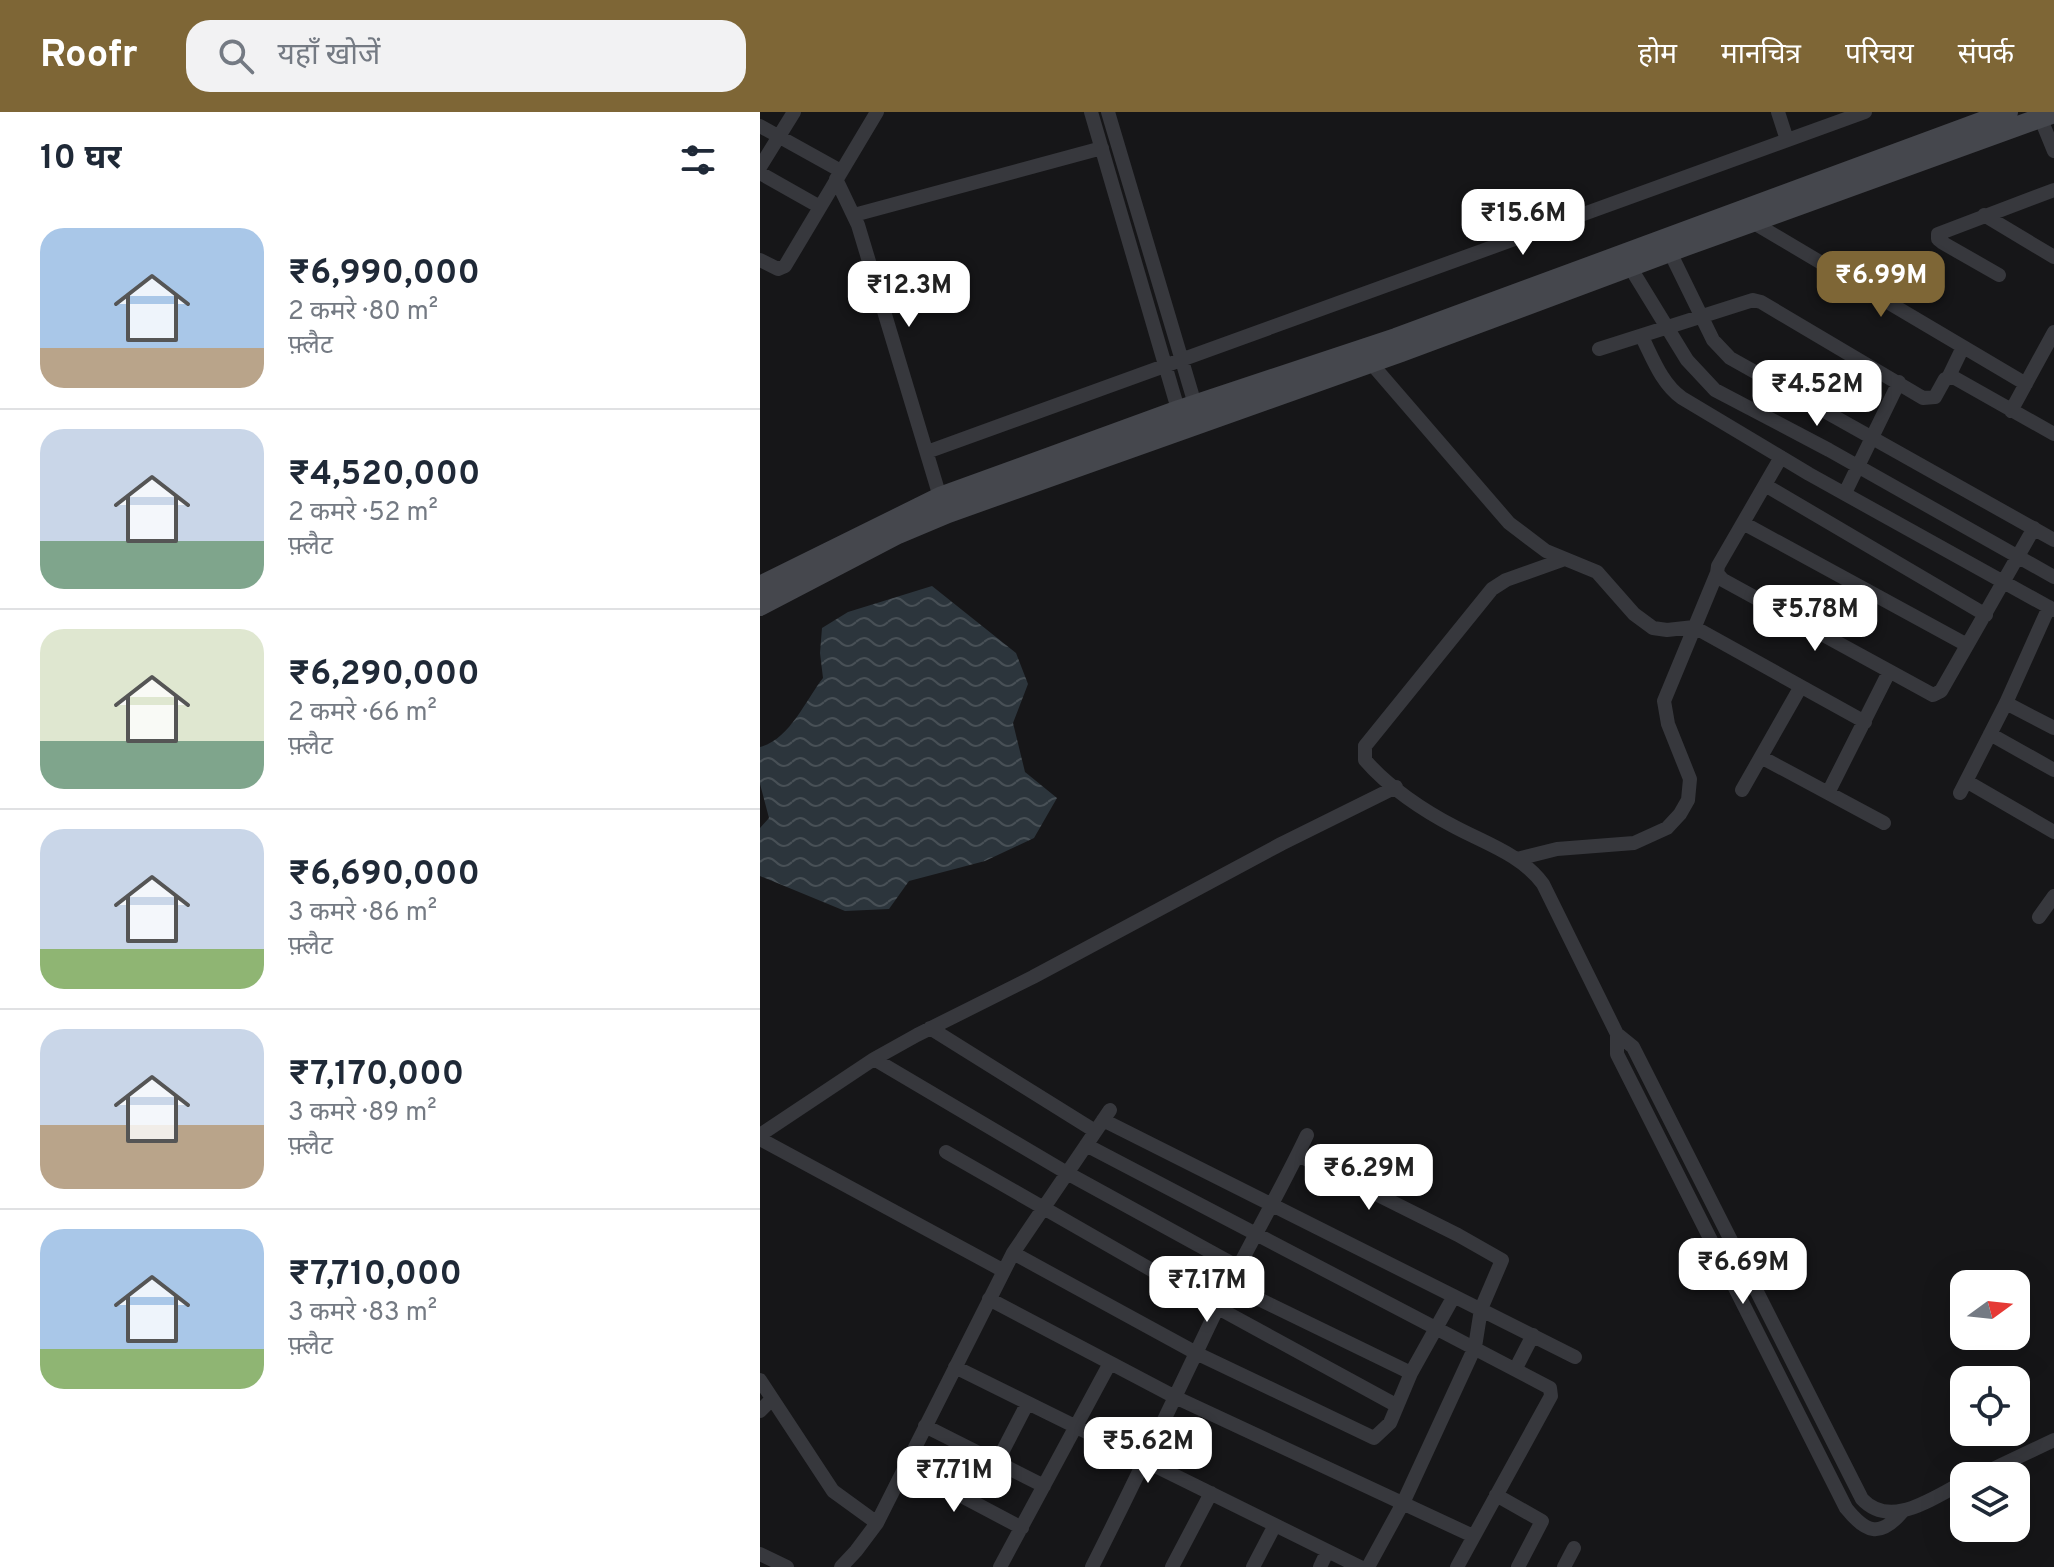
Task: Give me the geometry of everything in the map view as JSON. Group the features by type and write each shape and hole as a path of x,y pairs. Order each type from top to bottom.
{"main road":[{"path":"760,586 940,497 1370,362 1630,267 1667,245 1749,209 1996,120 2044,115"},
{"path":"760,606 924,523 1190,416 1396,338 1667,245 1754,223 1996,120"}],"street":[{"path":"794,112 760,170 820,207"},
{"path":"760,260 778,269 785,266 877,112"},
{"path":"1091,112 1190,416"},
{"path":"1108,112 1174,364"},
{"path":"1778,112 1787,140"},
{"path":"927,452 1865,112"},
{"path":"2044,115 2054,151"},
{"path":"760,126 838,175 854,215 940,497"},
{"path":"854,215 1102,148"},
{"path":"1999,275 1938,239 1941,230 2054,190"},
{"path":"1984,215 2054,257"},
{"path":"1754,223 2026,384"},
{"path":"1667,245 1713,340 1730,358 2054,540"},
{"path":"1630,267 1687,360 1715,390 2054,577"},
{"path":"1599,349 1743,302 1761,302 1929,399 1935,397 1949,376 1963,347"},
{"path":"2011,411 2054,332"},
{"path":"1642,337 1660,373 1675,393 1781,457 2052,609 1963,787 2054,832"},
{"path":"1370,362 1509,523 1538,545 1597,572 1634,614 1653,628 1694,627 1865,722"},
{"path":"1949,376 2054,434"},
{"path":"1845,493 1899,382"},
{"path":"1517,859 1557,849 1634,843 1667,828 1680,814 1688,800 1690,779 1668,724 1664,701 1718,566 1781,457"},
{"path":"1765,485 1986,615"},
{"path":"1743,523 1967,645"},
{"path":"1717,573 1723,580 1933,695 1941,691 2034,528"},
{"path":"1565,559 1506,580 1492,589 1365,746 1365,760 1396,787 1453,826 1529,867 1543,884 1617,1034 1633,1047 1862,1499 1869,1506 1884,1512 1902,1512"},
{"path":"1828,793 1889,672"},
{"path":"1742,790 1800,688"},
{"path":"2006,703 2054,728"},
{"path":"1990,734 2054,770"},
{"path":"1761,757 1884,823"},
{"path":"1004,1271 760,1137 874,1059 930,1028 1396,787"},
{"path":"2039,917 2054,896"},
{"path":"930,1028 1102,1120 1575,1357"},
{"path":"1617,1034 1617,1054 1846,1508 1864,1526 1881,1529 1893,1523 1902,1512 1950,1489"},
{"path":"874,1059 1067,1173 1240,1268"},
{"path":"841,1567 877,1523 1013,1253 1102,1120"},
{"path":"1092,1567 1177,1398 1218,1308 1274,1205 1307,1135"},
{"path":"1086,1145 1550,1388 1551,1396 1457,1567"},
{"path":"946,1152 1218,1308 1392,1403"},
{"path":"1298,1155 1502,1260 1481,1309 1475,1347 1403,1503 1368,1567"},
{"path":"1013,1253 1198,1354 1374,1438 1390,1423 1411,1373 1454,1296"},
{"path":"1230,1285 1411,1373"},
{"path":"989,1299 1177,1398 1473,1536"},
{"path":"1516,1368 1533,1335"},
{"path":"1000,1567 1110,1363"},
{"path":"955,1367 1354,1566"},
{"path":"760,1380 833,1491 877,1523"},
{"path":"760,1411 772,1399"},
{"path":"997,1462 1027,1404"},
{"path":"925,1426 1044,1486"},
{"path":"2008,1462 2054,1440"},
{"path":"905,1466 1022,1528"},
{"path":"1172,1567 1211,1493"},
{"path":"1496,1495 1542,1521 1518,1567"},
{"path":"1864,1526 1869,1506"},
{"path":"1253,1567 1275,1525"},
{"path":"1564,1567 1574,1548"},
{"path":"1320,1567 1327,1552"},
{"path":"760,1554 787,1567"}],"water":[{"path":"932,586 1016,653 1028,684 1013,723 1025,772 1057,798 1034,838 985,861 909,881 889,909 845,911 760,876 760,828 769,818 760,784 760,747 771,743 788,728 823,678 820,653 822,628 848,612"}]}
